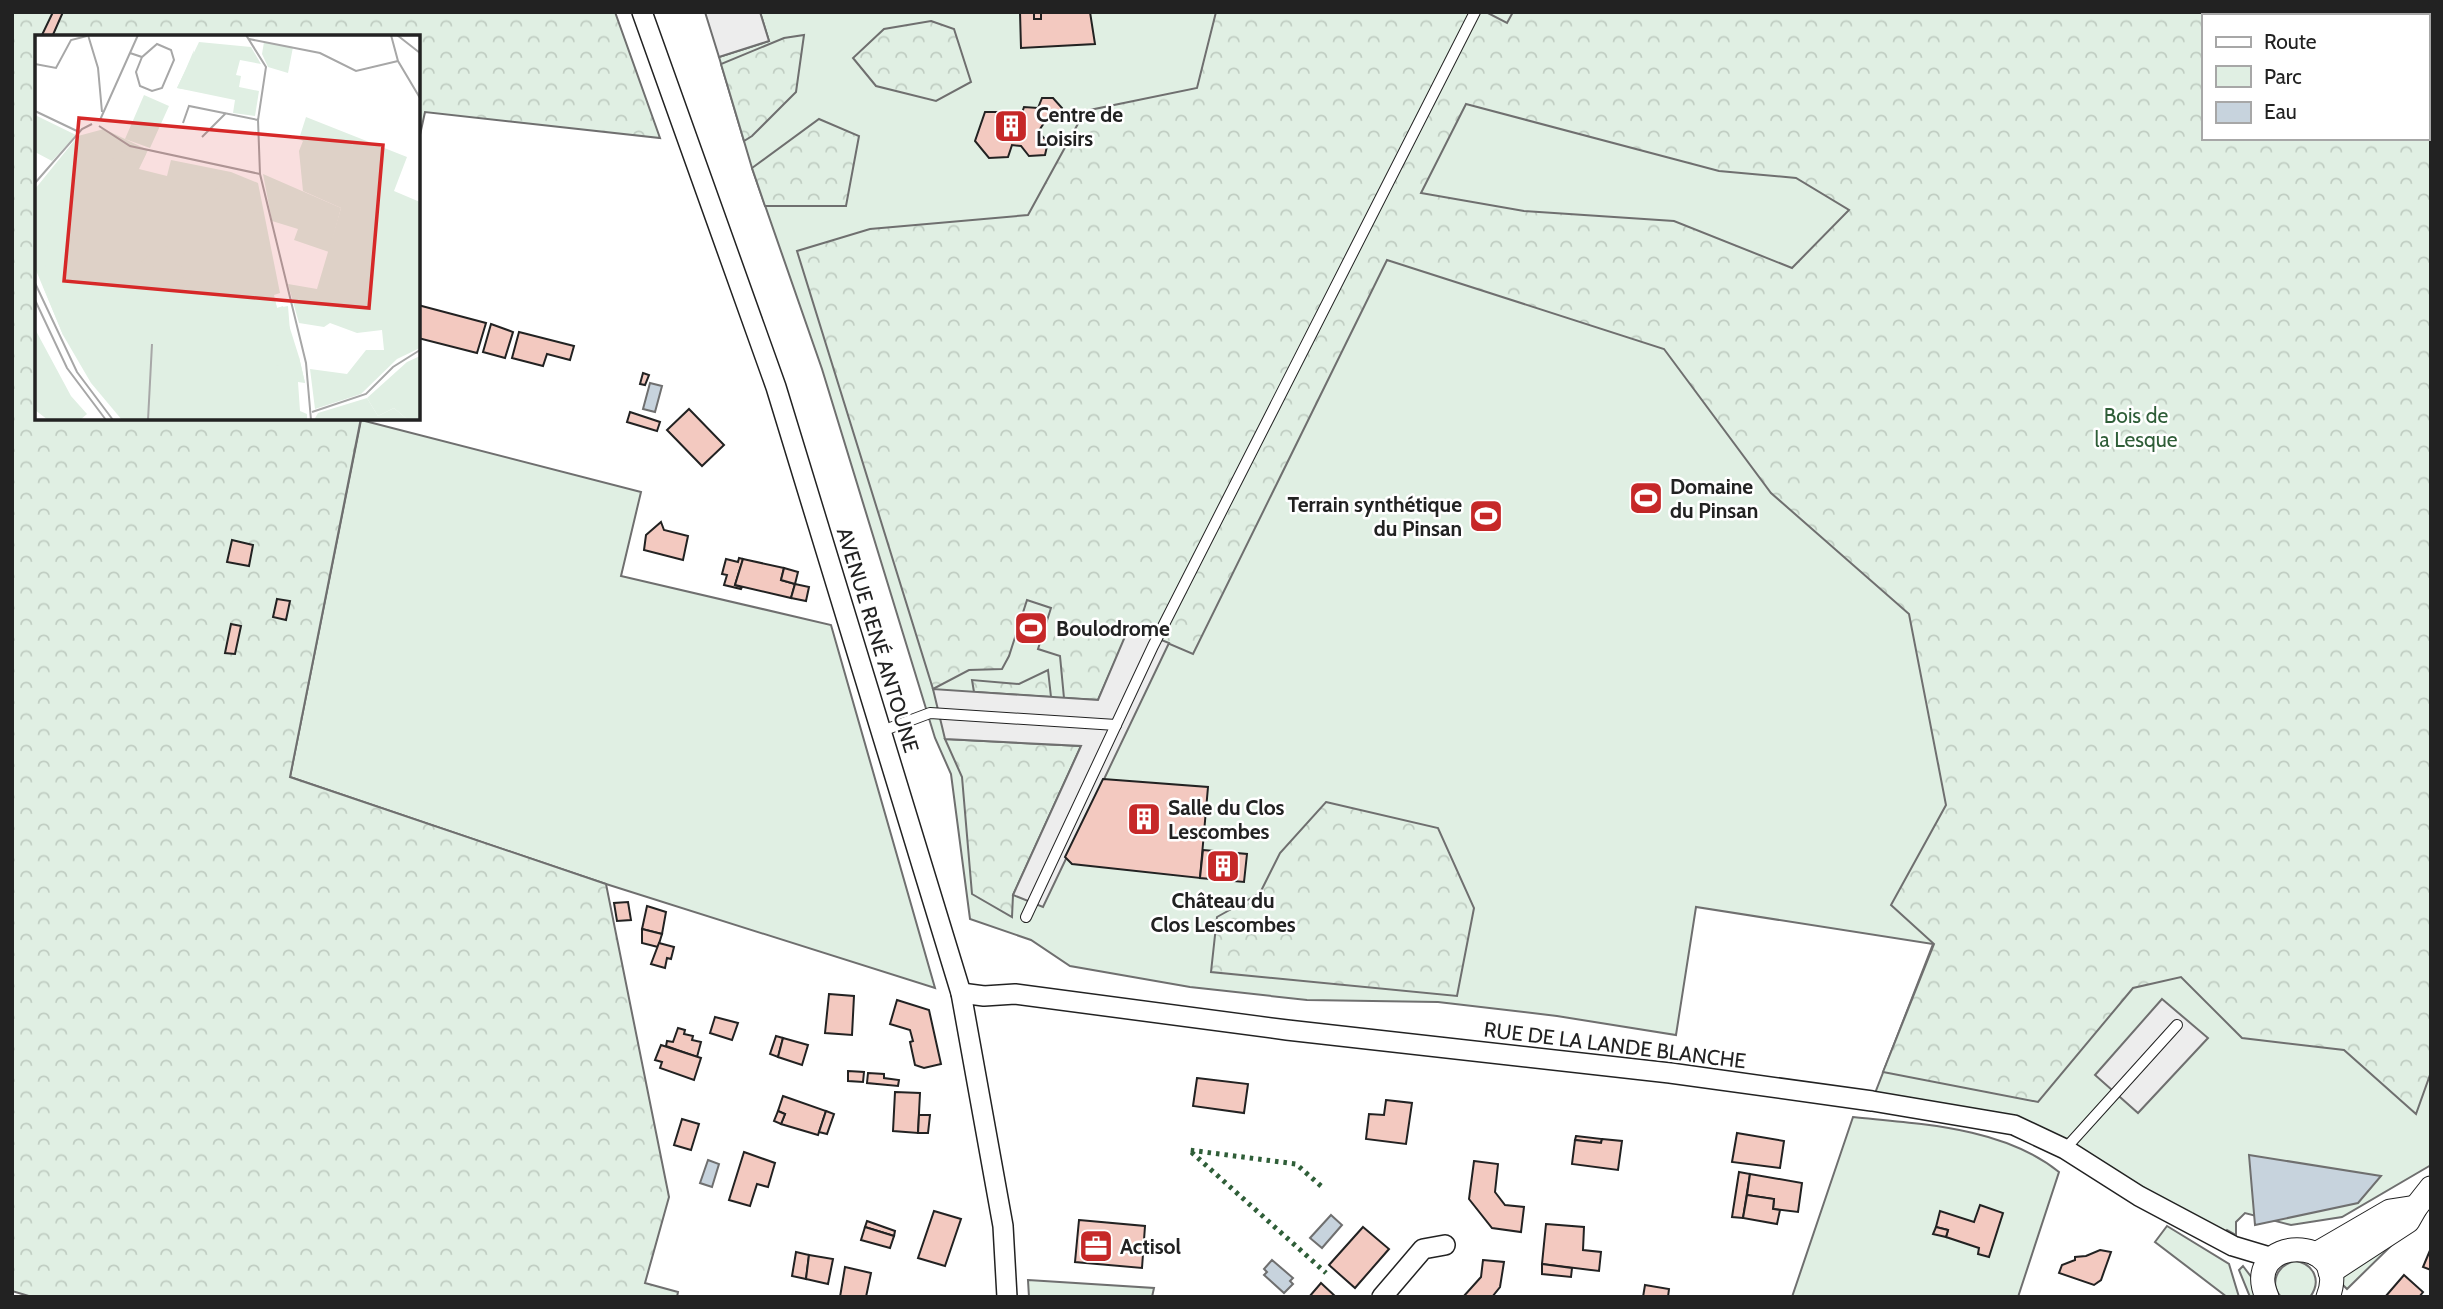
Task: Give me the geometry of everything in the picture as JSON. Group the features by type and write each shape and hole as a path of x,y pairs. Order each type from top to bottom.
{"street":[{"name":"AVENUE RENÉ ANTOUNE","path":"642,12 776,387 961,993 1003,1226 1007,1297"},
{"name":"RUE DE LA LANDE BLANCHE","path":"961,993 984,996 1015,994 1276,1028 1670,1073 1872,1101 2014,1125 2065,1149 2139,1196 2233,1246 2268,1277"},
{"path":"2323,1263 2389,1211 2426,1196"},
{"path":"1382,1297 1423,1249 1445,1245"},
{"path":"2268,1277 2283,1251 2305,1249 2323,1263 2332,1283 2328,1297"}],"lane":[{"path":"1026,917 1159,634 1475,12"},
{"path":"881,731 930,713 1116,724"},
{"path":"2065,1149 2177,1025"}],"green space":[{"path":"12,12 615,12 660,138 425,112 420,135 420,35 35,35 35,420 361,420 290,777 606,884 669,1197 645,1283 678,1292 677,1297 32,1297 12,1291"},
{"name":"Domaine du Pinsan","path":"760,12 2431,12 2431,1165 2342,1217 2291,1225 2245,1213 2236,1222 2236,1235 2227,1230 2217,1241 2014,1125 1872,1101 1933,944 1696,907 1676,1035 1557,1016 1438,1002 1307,1000 1190,987 1070,966 1031,940 970,919 951,774 935,738 822,369 752,168 719,57 769,41"},
{"name":"Bois de la Lesque","path":"1216,12 1486,12 1507,23 1513,12 2431,12 2431,1072 2416,1114 2344,1050 2242,1038 2181,977 2133,988 2038,1102 1883,1072 1934,944 1891,905 1946,805 1909,614 1771,493 1664,349 1387,260 1193,654 1130,627 1098,700 1064,698 1060,656 1038,649 1051,608 1027,600 1009,656 1002,669 969,670 933,689 797,251 870,229 1028,215 1085,111 1197,88","holes":["1466,104 1719,171 1796,178 1849,210 1792,268 1674,221 1524,211 1421,193"]},
{"path":"931,21 954,29 971,82 936,101 876,86 853,58 884,29"},
{"path":"804,35 796,92 744,141 721,64 784,38"},
{"path":"819,119 859,136 846,206 765,206 752,168"},
{"path":"361,420 641,492 621,576 831,625 935,988 606,884 290,777"},
{"path":"1048,670 1051,697 974,692 972,680 1019,684"},
{"path":"945,739 1081,746 1013,895 1012,917 972,894 962,777"},
{"path":"1326,802 1438,828 1474,908 1457,996 1211,972 1217,917 1260,893 1280,853"},
{"path":"1853,1117 1961,1130 2013,1145 2059,1172 2018,1297 1792,1297"},
{"path":"2167,1226 2229,1264 2239,1297 2227,1297 2155,1242"},
{"path":"2396,1241 2347,1289 2340,1282 2350,1265"},
{"path":"2294,1261 2307,1265 2314,1274 2314,1291 2310,1297 2281,1297 2277,1292 2275,1281 2279,1271"},
{"path":"2243,1266 2252,1278 2255,1297 2250,1297 2239,1270"},
{"path":"1028,1280 1154,1288 1152,1297 1029,1297"}],"shaded area":[{"path":"705,12 760,12 769,41 719,57"},
{"path":"1129,627 1169,643 1043,907 1013,895 1081,746 945,739 933,689 1098,700"},
{"path":"2162,999 2208,1038 2138,1113 2095,1075"}],"water":[{"path":"650,383 662,386 655,412 643,409"},
{"path":"2249,1155 2381,1176 2358,1203 2255,1225"},
{"path":"708,1160 719,1164 712,1187 700,1183"},
{"path":"1331,1215 1342,1225 1322,1248 1310,1238"},
{"path":"1272,1260 1293,1278 1290,1281 1293,1284 1284,1293 1264,1275 1267,1272 1264,1269"}],"building":[{"path":"53,12 63,12 53,35 42,35"},
{"name":"Centre de Loisirs","path":"1020,12 1034,12 1034,19 1041,19 1041,12 1090,12 1095,44 1021,48"},
{"path":"1034,12 1041,12 1041,19 1034,19"},
{"name":"Centre de Loisirs","path":"1042,98 1053,98 1062,108 1058,119 1046,120 1038,132 1048,142 1045,155 1029,156 1021,146 1012,145 1008,157 989,158 975,141 985,112 1000,112 1007,120 1020,119 1024,107 1038,108"},
{"path":"420,306 486,323 477,353 420,339"},
{"path":"491,324 513,332 505,358 483,352"},
{"path":"519,332 574,346 570,360 547,354 543,366 512,358"},
{"path":"643,373 649,375 645,385 640,384"},
{"path":"689,409 724,445 702,466 667,430"},
{"path":"630,412 660,422 657,431 627,422"},
{"path":"661,522 664,530 688,536 683,560 644,550 646,535"},
{"path":"232,540 253,545 249,566 227,562"},
{"path":"739,558 743,559 735,585 742,587 741,589 724,585 727,575 722,574 726,559 738,562"},
{"path":"743,559 784,568 781,580 795,584 791,598 735,585"},
{"path":"784,568 798,572 795,584 781,580"},
{"path":"795,584 809,587 806,601 791,598"},
{"path":"277,599 290,601 286,620 273,617"},
{"path":"231,624 241,626 235,654 225,653"},
{"name":"Salle du Clos Lescombes","path":"1103,779 1208,787 1200,878 1072,864 1065,857"},
{"name":"Château du Clos Lescombes","path":"1203,850 1247,854 1244,882 1200,878"},
{"path":"628,902 631,920 617,921 614,903"},
{"path":"647,906 666,912 662,934 642,929"},
{"path":"642,929 662,934 658,947 642,943"},
{"path":"659,943 674,947 671,959 667,958 665,968 651,964"},
{"path":"829,994 854,996 852,1035 825,1033"},
{"path":"897,1000 929,1010 941,1064 924,1068 915,1065 910,1030 890,1024"},
{"path":"715,1017 738,1023 732,1040 710,1033"},
{"path":"678,1028 685,1030 684,1034 693,1036 692,1040 701,1042 697,1057 666,1046 667,1041 673,1042"},
{"path":"776,1036 783,1038 778,1057 770,1054"},
{"path":"783,1038 808,1045 802,1065 778,1057"},
{"path":"661,1045 701,1058 694,1080 660,1068 662,1062 655,1060"},
{"path":"848,1071 864,1072 863,1082 848,1081"},
{"path":"868,1073 884,1074 884,1078 899,1080 898,1086 867,1083"},
{"path":"1197,1078 1248,1084 1244,1113 1193,1106"},
{"path":"895,1092 920,1093 918,1133 893,1131"},
{"path":"783,1096 826,1111 818,1135 781,1124 785,1114 778,1111"},
{"path":"1386,1100 1412,1103 1406,1144 1366,1139 1369,1114 1384,1115"},
{"path":"778,1111 785,1114 781,1124 774,1121"},
{"path":"826,1111 834,1114 827,1134 819,1132"},
{"path":"919,1115 930,1115 928,1133 918,1133"},
{"path":"682,1119 699,1124 691,1150 674,1145"},
{"path":"1737,1133 1784,1141 1780,1168 1732,1162"},
{"path":"1576,1136 1602,1139 1601,1143 1575,1140"},
{"path":"1602,1139 1622,1141 1618,1170 1572,1164 1575,1140 1601,1143"},
{"path":"744,1152 775,1163 768,1187 757,1184 750,1206 729,1200"},
{"path":"1474,1161 1498,1164 1495,1192 1505,1205 1524,1207 1521,1232 1492,1228 1469,1199"},
{"path":"1739,1172 1750,1174 1743,1218 1732,1217"},
{"path":"1750,1174 1802,1183 1798,1212 1773,1209 1774,1199 1747,1195"},
{"path":"1747,1195 1774,1199 1773,1209 1780,1210 1777,1224 1743,1218"},
{"path":"1980,1205 2003,1213 1989,1257 1978,1254 1979,1248 1946,1237 1948,1230 1936,1227 1940,1211 1974,1222"},
{"path":"934,1211 961,1219 945,1266 918,1258"},
{"path":"1079,1220 1145,1226 1142,1268 1075,1262"},
{"path":"867,1221 895,1231 894,1236 865,1227"},
{"path":"1546,1224 1584,1227 1583,1250 1601,1252 1599,1271 1542,1264"},
{"path":"865,1227 894,1236 890,1248 861,1240"},
{"path":"1363,1227 1389,1249 1355,1288 1329,1265"},
{"path":"1936,1227 1948,1230 1946,1237 1933,1234"},
{"path":"2431,1248 2431,1270 2423,1267"},
{"path":"2100,1250 2111,1252 2101,1280 2094,1285 2059,1273 2062,1265 2075,1260 2075,1257"},
{"path":"796,1252 809,1255 806,1279 792,1276"},
{"path":"809,1255 833,1259 828,1284 806,1279"},
{"path":"1483,1260 1504,1262 1500,1287 1492,1297 1463,1297 1481,1277"},
{"path":"1542,1264 1572,1268 1571,1277 1542,1274"},
{"path":"845,1267 871,1273 866,1297 840,1297"},
{"path":"2404,1275 2423,1292 2419,1297 2385,1297"},
{"path":"1321,1283 1336,1297 1309,1297"},
{"path":"1645,1285 1669,1289 1668,1297 1643,1297"}],"hedge":[{"path":"1321,1186 1296,1164 1189,1150 1326,1273"}],"place":[{"name":"Centre de Loisirs","path":"1011,126"},
{"name":"Domaine du Pinsan","path":"1646,498"},
{"name":"Terrain synthétique du Pinsan","path":"1486,516"},
{"name":"Boulodrome","path":"1031,628"},
{"name":"Salle du Clos Lescombes","path":"1144,819"},
{"name":"Château du Clos Lescombes","path":"1223,866"},
{"name":"Actisol","path":"1096,1246"}]}
